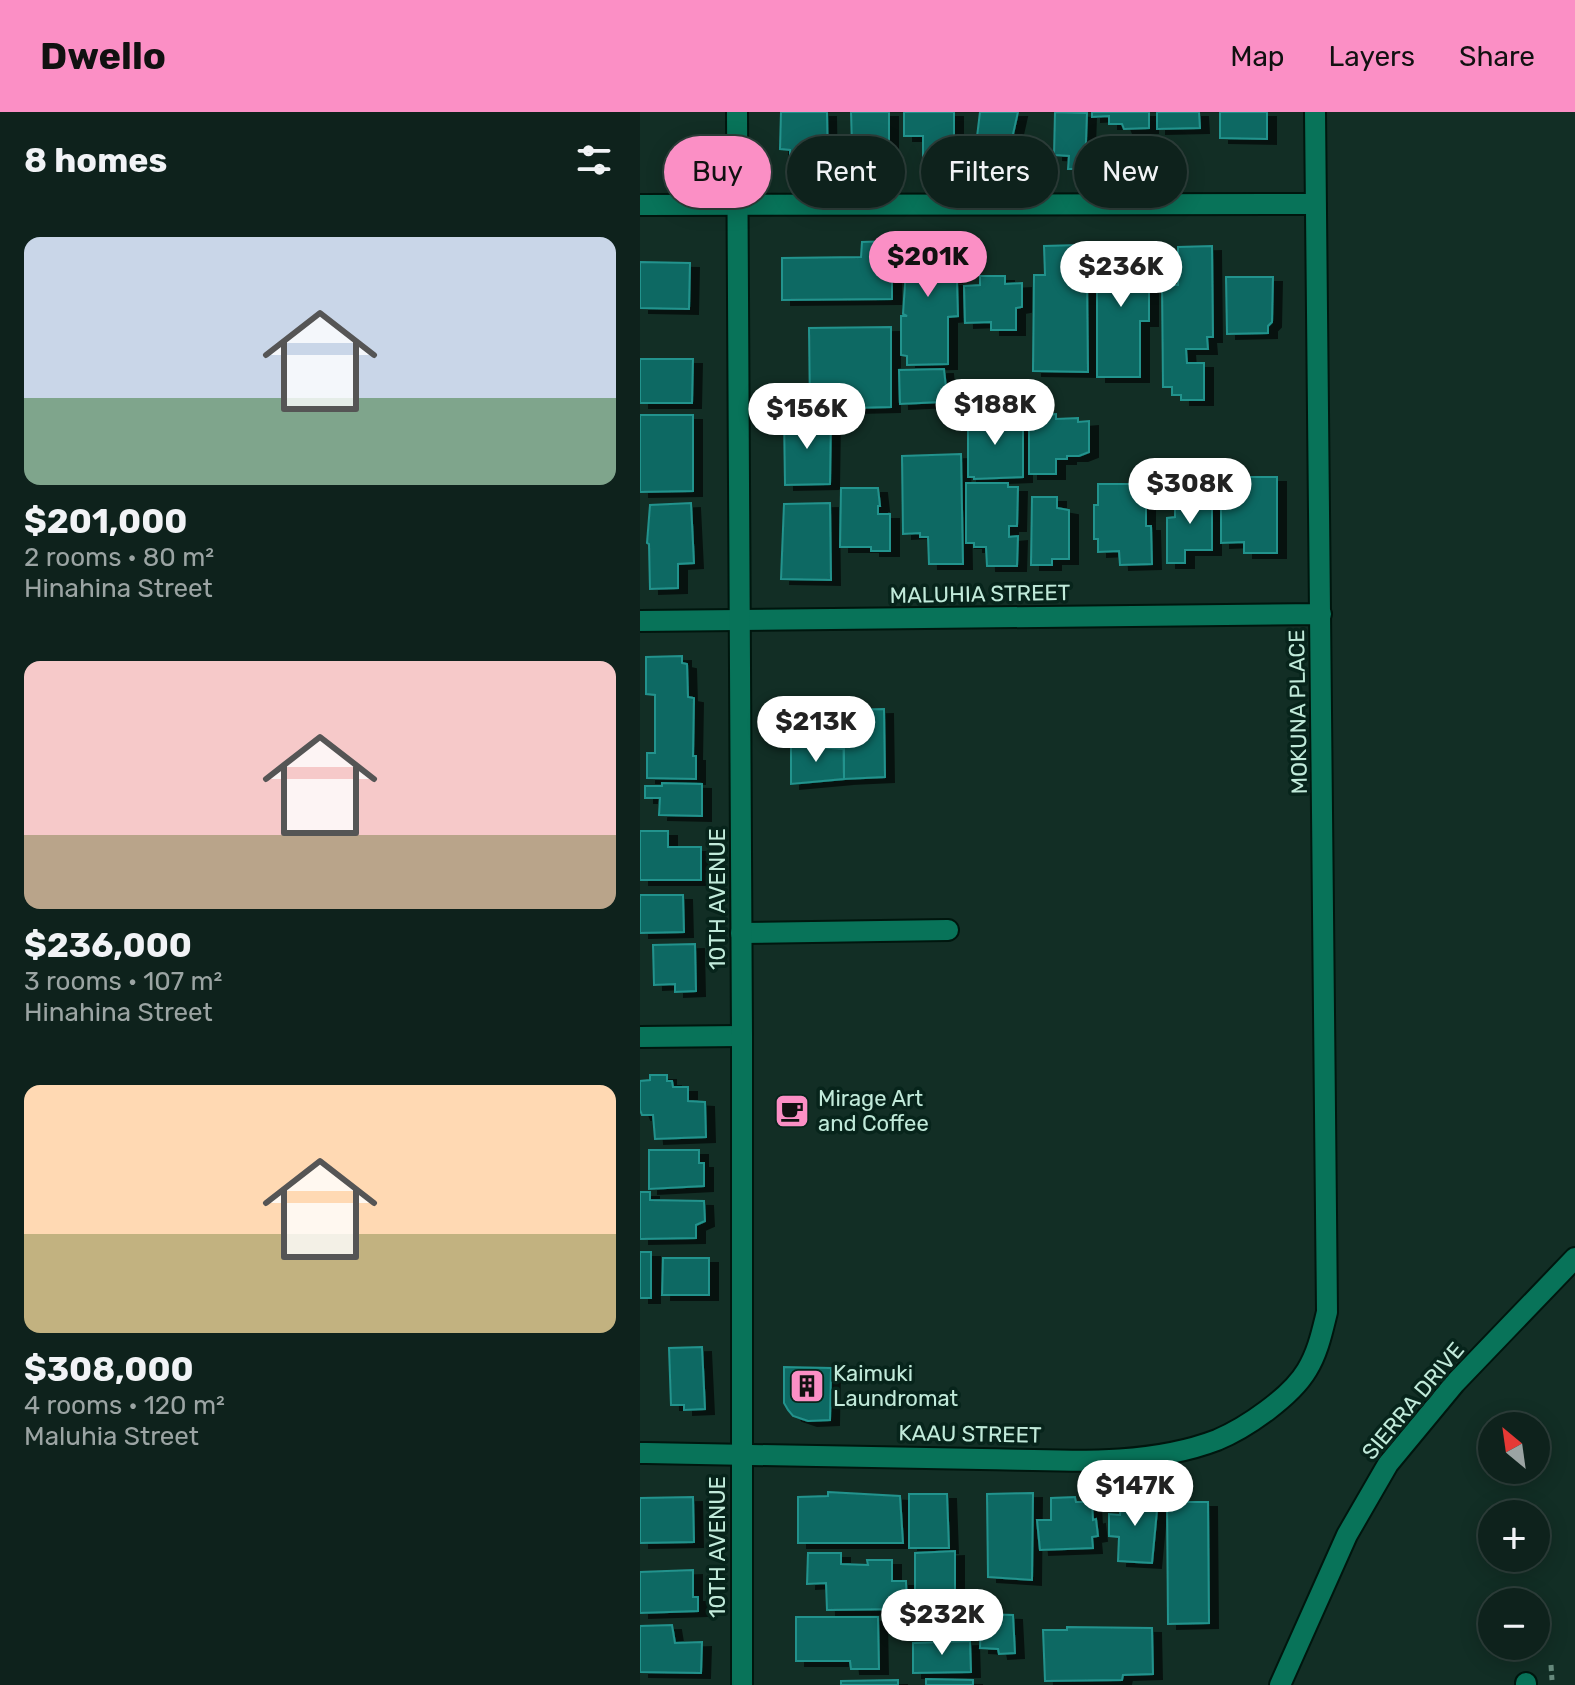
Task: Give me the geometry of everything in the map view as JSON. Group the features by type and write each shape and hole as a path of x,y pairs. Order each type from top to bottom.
{"street":[{"name":"10TH AVENUE","path":"737,112 737,136"},
{"name":"MOKUNA PLACE","path":"1315,112 1327,1312"},
{"path":"771,205 1316,204"},
{"path":"640,205 664,205"},
{"name":"10TH AVENUE","path":"738,208 742,1685"},
{"name":"MALUHIA STREET","path":"640,621 1321,614"},
{"path":"741,933 948,930"},
{"path":"640,1037 742,1036"},
{"name":"SIERRA DRIVE","path":"1280,1685 1347,1535 1388,1464 1455,1383 1575,1258"},
{"name":"KAAU STREET","path":"640,1453 1081,1460 1177,1452 1218,1439 1252,1421 1281,1398 1306,1372 1319,1345 1327,1312"}],"path":[{"path":"1551,1665 1552,1685"}],"building":[{"path":"781,112 827,112 827,136 787,136 787,150 780,149"},
{"path":"851,112 889,112 889,136 852,136"},
{"path":"904,112 954,112 954,136 904,136"},
{"path":"980,112 1018,112 1013,136 977,136"},
{"path":"1055,112 1087,113 1086,136 1074,136 1074,169 1068,169 1069,156 1058,155 1058,136 1054,136"},
{"path":"1092,112 1149,112 1149,128 1124,129 1122,124 1109,124 1109,116 1092,117"},
{"path":"1157,112 1199,112 1200,128 1157,129"},
{"path":"1220,112 1267,112 1267,139 1220,138"},
{"path":"957,238 953,278 937,277 937,281 957,281 958,316 948,317 948,364 907,365 907,356 901,355 901,316 907,316 903,314 906,269 899,269 898,240"},
{"path":"892,241 892,299 782,300 782,258 861,257 862,242"},
{"path":"1078,245 1079,275 1087,277 1088,372 1033,371 1034,275 1045,275 1044,246"},
{"path":"1212,246 1213,337 1207,337 1208,349 1186,349 1187,363 1204,363 1204,400 1181,400 1181,395 1172,395 1172,387 1163,387 1162,285 1178,285 1178,247"},
{"path":"1149,247 1149,321 1140,321 1140,377 1097,377 1097,248"},
{"path":"640,262 690,263 689,309 640,308"},
{"path":"980,276 1005,276 1005,284 1022,283 1022,307 1016,308 1016,330 991,330 991,322 965,323 964,286 980,285"},
{"path":"1226,277 1273,277 1272,322 1268,333 1227,334"},
{"path":"891,327 891,407 810,409 809,328"},
{"path":"640,359 693,359 692,403 640,403"},
{"path":"944,369 946,388 941,389 941,402 900,404 899,370"},
{"path":"1056,414 1056,419 1089,421 1089,452 1056,459 1056,474 1029,474 1029,415"},
{"path":"640,415 693,415 693,491 640,492"},
{"path":"968,415 1010,415 1010,419 1023,420 1023,477 968,477"},
{"path":"784,417 831,417 830,484 785,485"},
{"path":"961,454 963,564 929,564 928,537 920,537 920,533 903,534 902,456"},
{"path":"1221,477 1277,477 1277,553 1244,553 1244,542 1221,543"},
{"path":"966,483 1008,483 1008,487 1018,487 1017,526 1009,526 1009,537 1018,536 1017,566 987,566 986,547 966,543"},
{"path":"1098,484 1133,484 1133,497 1146,497 1146,526 1151,526 1152,564 1120,565 1119,551 1098,552 1098,539 1094,539 1094,505 1098,505"},
{"path":"841,488 878,488 878,514 890,514 890,551 871,551 871,547 840,547"},
{"path":"1175,493 1212,493 1212,550 1185,550 1185,563 1167,563 1167,518 1175,517"},
{"path":"1032,497 1057,497 1057,508 1069,510 1069,559 1052,559 1052,565 1031,565"},
{"path":"691,503 694,563 678,564 678,588 650,589 647,543 650,505"},
{"path":"830,503 831,580 781,579 784,504"},
{"path":"682,656 682,663 687,664 688,697 694,698 693,756 696,756 696,779 647,778 647,753 655,753 655,695 646,694 646,657"},
{"path":"884,709 885,777 844,779 843,710"},
{"path":"791,745 844,749 844,779 791,784"},
{"path":"662,783 702,784 702,816 659,815 660,798 645,798 645,786 662,786"},
{"path":"640,831 668,831 668,847 701,847 701,880 640,880"},
{"path":"640,895 683,895 684,932 640,933"},
{"path":"695,944 696,991 675,992 675,984 654,985 653,945"},
{"path":"650,1075 667,1075 667,1081 672,1081 673,1087 688,1087 688,1101 705,1102 706,1137 655,1139 653,1115 642,1115 640,1110 640,1081 650,1080"},
{"path":"649,1150 699,1150 699,1163 704,1163 704,1186 649,1189"},
{"path":"640,1192 650,1192 650,1200 704,1201 705,1221 696,1225 696,1238 640,1239"},
{"path":"640,1252 651,1252 651,1298 640,1298"},
{"path":"663,1258 709,1258 709,1295 662,1295"},
{"path":"702,1347 705,1409 684,1410 684,1405 671,1405 669,1348"},
{"name":"Kaimuki Laundromat","path":"784,1367 831,1368 830,1420 808,1421 793,1416 784,1403"},
{"path":"828,1492 900,1496 903,1543 798,1543 798,1497 828,1496"},
{"path":"1122,1492 1142,1492 1141,1500 1158,1500 1152,1563 1118,1561 1119,1537 1109,1536 1109,1514 1120,1515"},
{"path":"1033,1493 1032,1580 988,1577 987,1494"},
{"path":"909,1494 947,1494 949,1548 909,1548"},
{"path":"693,1497 694,1542 640,1543 640,1498"},
{"path":"1075,1497 1076,1502 1092,1502 1098,1536 1092,1537 1093,1548 1040,1550 1037,1520 1051,1520 1051,1498"},
{"path":"1167,1502 1208,1502 1209,1623 1168,1624"},
{"path":"955,1551 955,1629 915,1629 915,1553"},
{"path":"808,1553 841,1553 841,1564 868,1565 867,1560 892,1560 892,1581 906,1581 907,1609 827,1610 826,1583 807,1584"},
{"path":"693,1570 693,1597 698,1597 698,1611 640,1613 640,1572"},
{"path":"981,1614 1013,1615 1015,1653 999,1654 998,1649 980,1648"},
{"path":"796,1617 878,1617 879,1669 851,1669 850,1661 796,1661"},
{"path":"672,1625 675,1643 702,1642 701,1673 640,1672 640,1626"},
{"path":"1067,1627 1152,1628 1153,1674 1123,1675 1122,1680 1045,1681 1043,1630 1067,1630"},
{"path":"970,1641 971,1672 913,1673 913,1643"},
{"path":"926,1679 973,1680 973,1685 926,1685"},
{"path":"898,1680 898,1685 841,1685 841,1681"}],"place":[{"name":"Mirage Art and Coffee","path":"792,1111"},
{"name":"Kaimuki Laundromat","path":"807,1386"}]}
